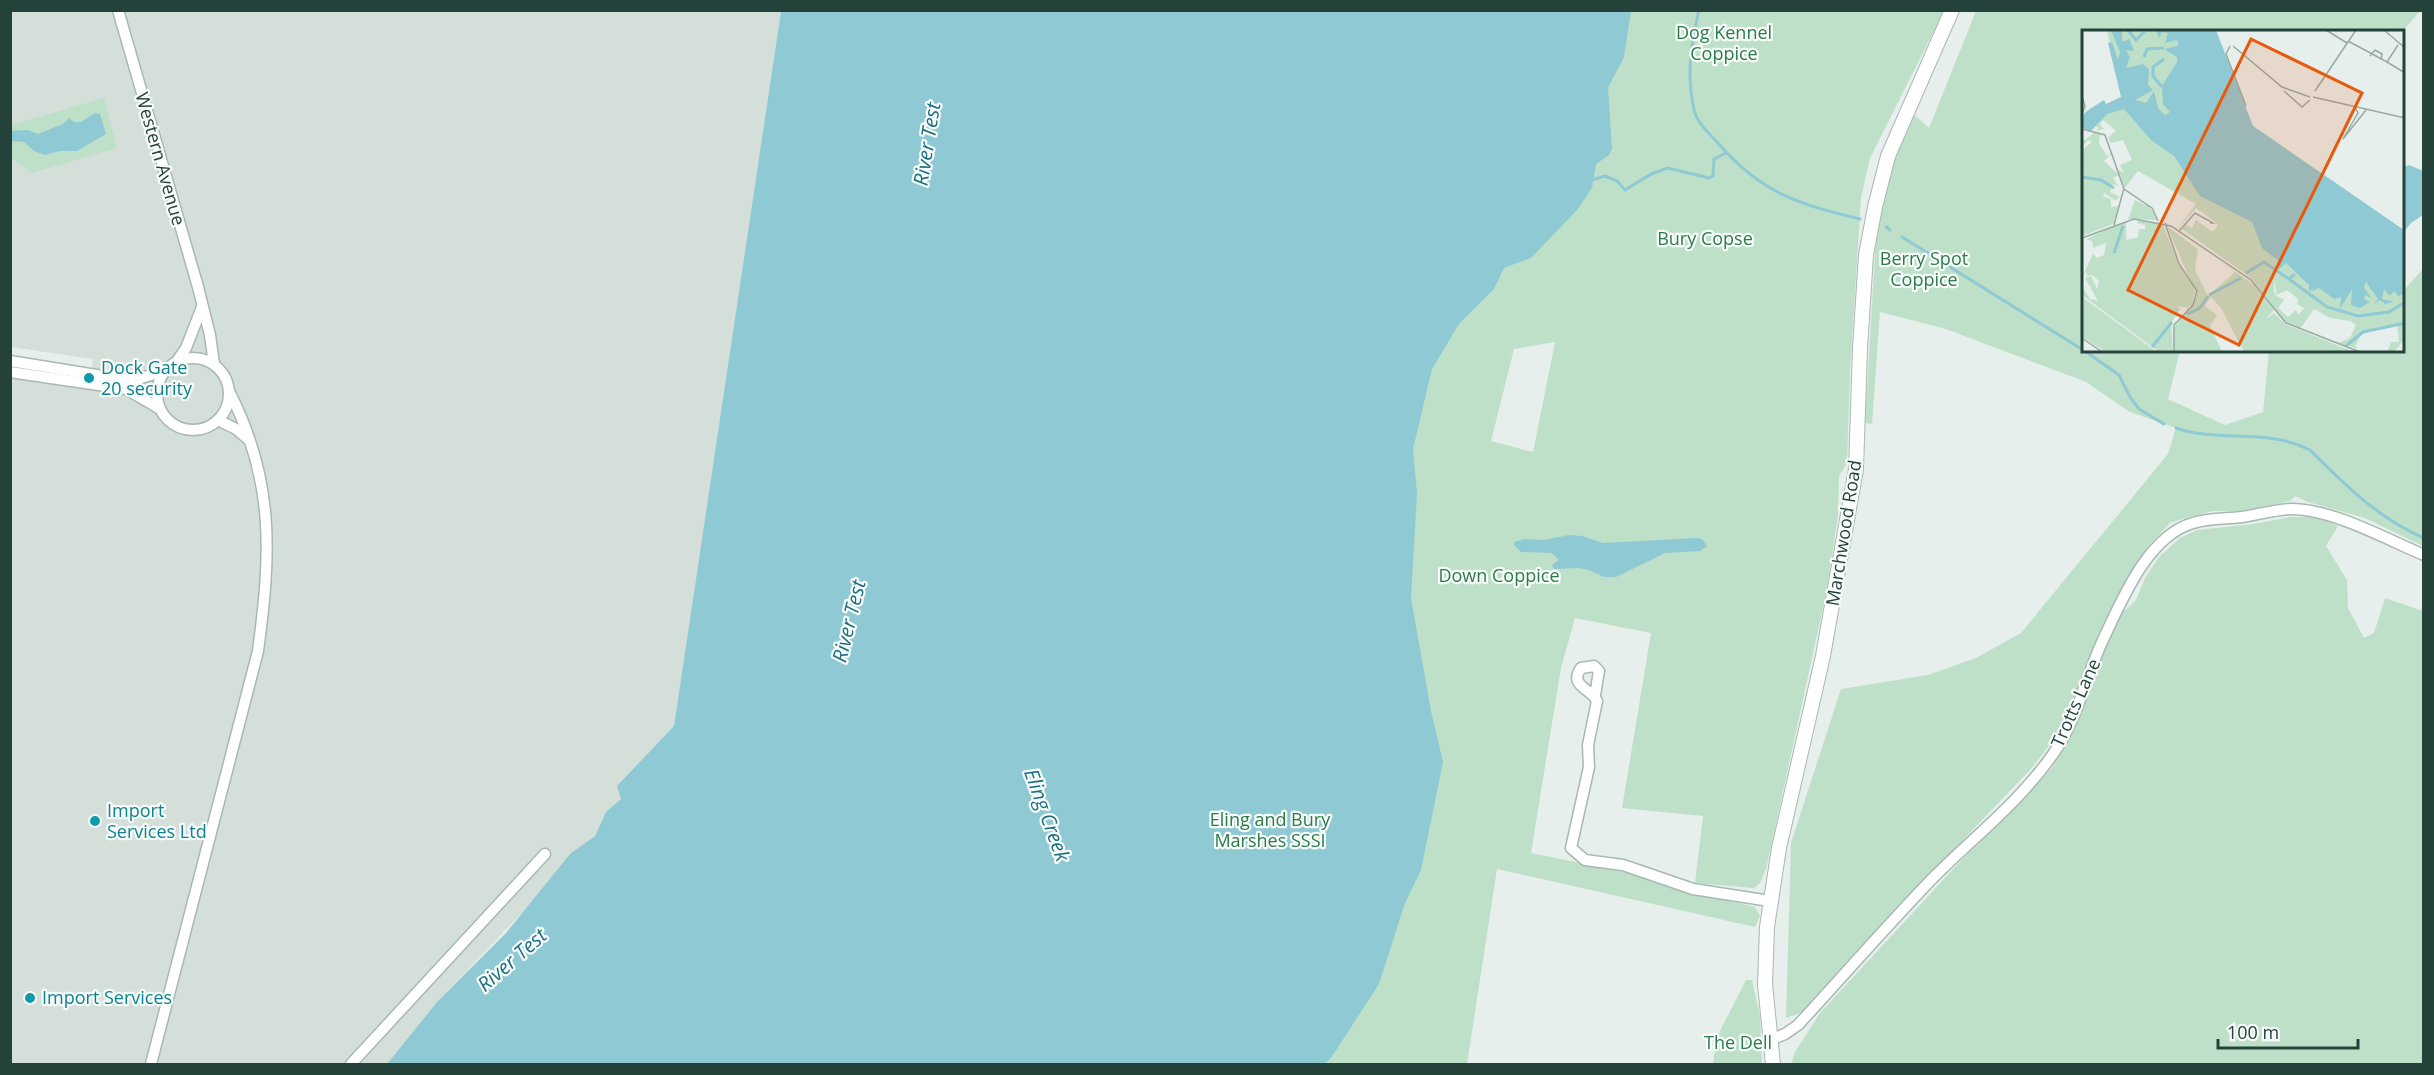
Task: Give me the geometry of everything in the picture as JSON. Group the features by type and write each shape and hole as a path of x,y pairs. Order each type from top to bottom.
{"street":[{"name":"Western Avenue","path":"118,10 202,307 214,364"},
{"name":"Marchwood Road","path":"1773,1065 1764,961 1770,901 1779,848 1823,656 1857,469 1865,278 1875,207 1888,156 1952,10"},
{"path":"11,367 121,379 142,378 164,372 177,361 186,348 202,307"},
{"path":"151,1065 258,651 267,583 264,493 247,426 222,372 214,364 196,358 177,361"},
{"path":"11,367 126,389 160,409 173,424 191,430 201,429 218,420 228,402 229,391"},
{"path":"160,409 157,390 164,372"},
{"path":"218,420 236,429 249,440"},
{"name":"Trotts Lane","path":"1770,1040 1785,1035 1798,1025 1931,880 2033,781 2053,754 2070,725 2099,649 2139,570 2162,542 2177,529 2211,519 2290,509 2303,510 2326,514 2424,555"},
{"path":"1595,695 1598,700 1588,745 1589,767 1571,848 1585,860 1623,865 1694,889 1770,901"},
{"path":"351,1065 545,854"}],"shaded area":[{"path":"11,11 781,11 674,726 618,786 621,799 606,812 595,836 437,1002 387,1064 11,1064 11,377 90,390 93,359 11,347"}],"green space":[{"name":"Eling and Bury Marshes SSSI","path":"1515,11 1944,11 1870,158 1861,198 1850,370 1847,463 1839,476 1838,515 1826,594 1766,869 1760,883 1754,888 1695,883 1703,816 1622,808 1651,633 1575,618 1561,668 1531,853 1639,875 1687,891 1755,907 1760,916 1755,927 1497,869 1467,1064 495,1064","holes":["1555,342 1533,452 1491,441 1514,349"]},
{"name":"Berry Spot Coppice","path":"1976,11 2420,11 2404,30 2082,30 2082,352 2180,352 2168,399 2225,425 2263,412 2269,352 2404,352 2404,290 2423,269 2423,546 2365,518 2308,502 2295,496 2290,501 2241,511 2212,511 2170,523 2148,546 2110,610 2055,738 2031,769 1801,1013 1786,1018 1791,843 1841,689 1928,675 1976,658 2021,633 2168,454 2176,428 2130,412 2086,382 1946,329 1880,312 1872,424 1865,423 1876,237 1891,167 1912,113 1929,128"},
{"path":"104,98 117,148 32,173 11,157 11,125"},
{"path":"2290,517 2319,517 2338,526 2326,546 2347,580 2348,608 2364,638 2374,633 2385,598 2423,611 2423,1064 1791,1064 1795,1052 1820,1013 1956,866 2051,769 2065,747 2118,617 2136,600 2145,578 2159,557 2180,538 2197,530 2254,524"},
{"name":"The Dell","path":"1746,980 1752,980 1760,1016 1762,1064 1713,1064 1716,1039"}],"water":[{"path":"781,11 1631,11 1624,57 1608,88 1612,149 1609,155 1596,164 1592,188 1577,210 1531,258 1504,268 1494,289 1459,324 1432,369 1413,449 1417,494 1411,598 1431,711 1443,762 1421,870 1405,903 1379,984 1331,1058 1324,1064 387,1064 437,1002 506,933 570,854 595,836 606,812 621,799 617,786 674,726"},
{"path":"95,113 100,114 106,134 77,151 60,151 45,155 34,151 24,142 11,141 11,131 28,130 38,134 63,124 69,118 74,122 81,122"},
{"path":"2409,165 2423,171 2423,215 2411,223 2404,232 2404,167"},
{"path":"1569,535 1582,536 1603,543 1696,538 1702,539 1707,546 1700,551 1665,553 1616,577 1604,577 1579,568 1554,569 1552,565 1559,560 1552,553 1521,552 1514,545 1515,542 1524,539 1544,540"}],"waterway":[{"path":"1699,10 1692,48 1690,84 1694,110 1707,132 1734,160 1765,185 1799,202 1860,219"},
{"path":"1592,180 1605,176 1617,181 1625,190 1651,174 1668,168 1709,178 1713,176 1714,159 1726,153"},
{"path":"1886,227 1890,230"},
{"path":"1902,237 2082,349"},
{"path":"2086,352 2119,375 2139,409 2164,424"},
{"path":"2176,428 2209,435 2277,439 2310,450 2349,488 2377,511 2424,538"}],"place":[{"name":"Dock Gate 20 security","path":"89,378"},
{"name":"Import Services Ltd","path":"95,821"},
{"name":"Import Services","path":"30,998"}],"park label":[{"name":"Dog Kennel Coppice","path":"1724,43"},
{"name":"Bury Copse","path":"1705,239"},
{"name":"Down Coppice","path":"1499,576"}],"water label":[{"name":"River Test","path":"927,144"},
{"name":"River Test","path":"849,621"},
{"name":"Eling Creek","path":"1047,815"},
{"name":"River Test","path":"512,960"}]}
